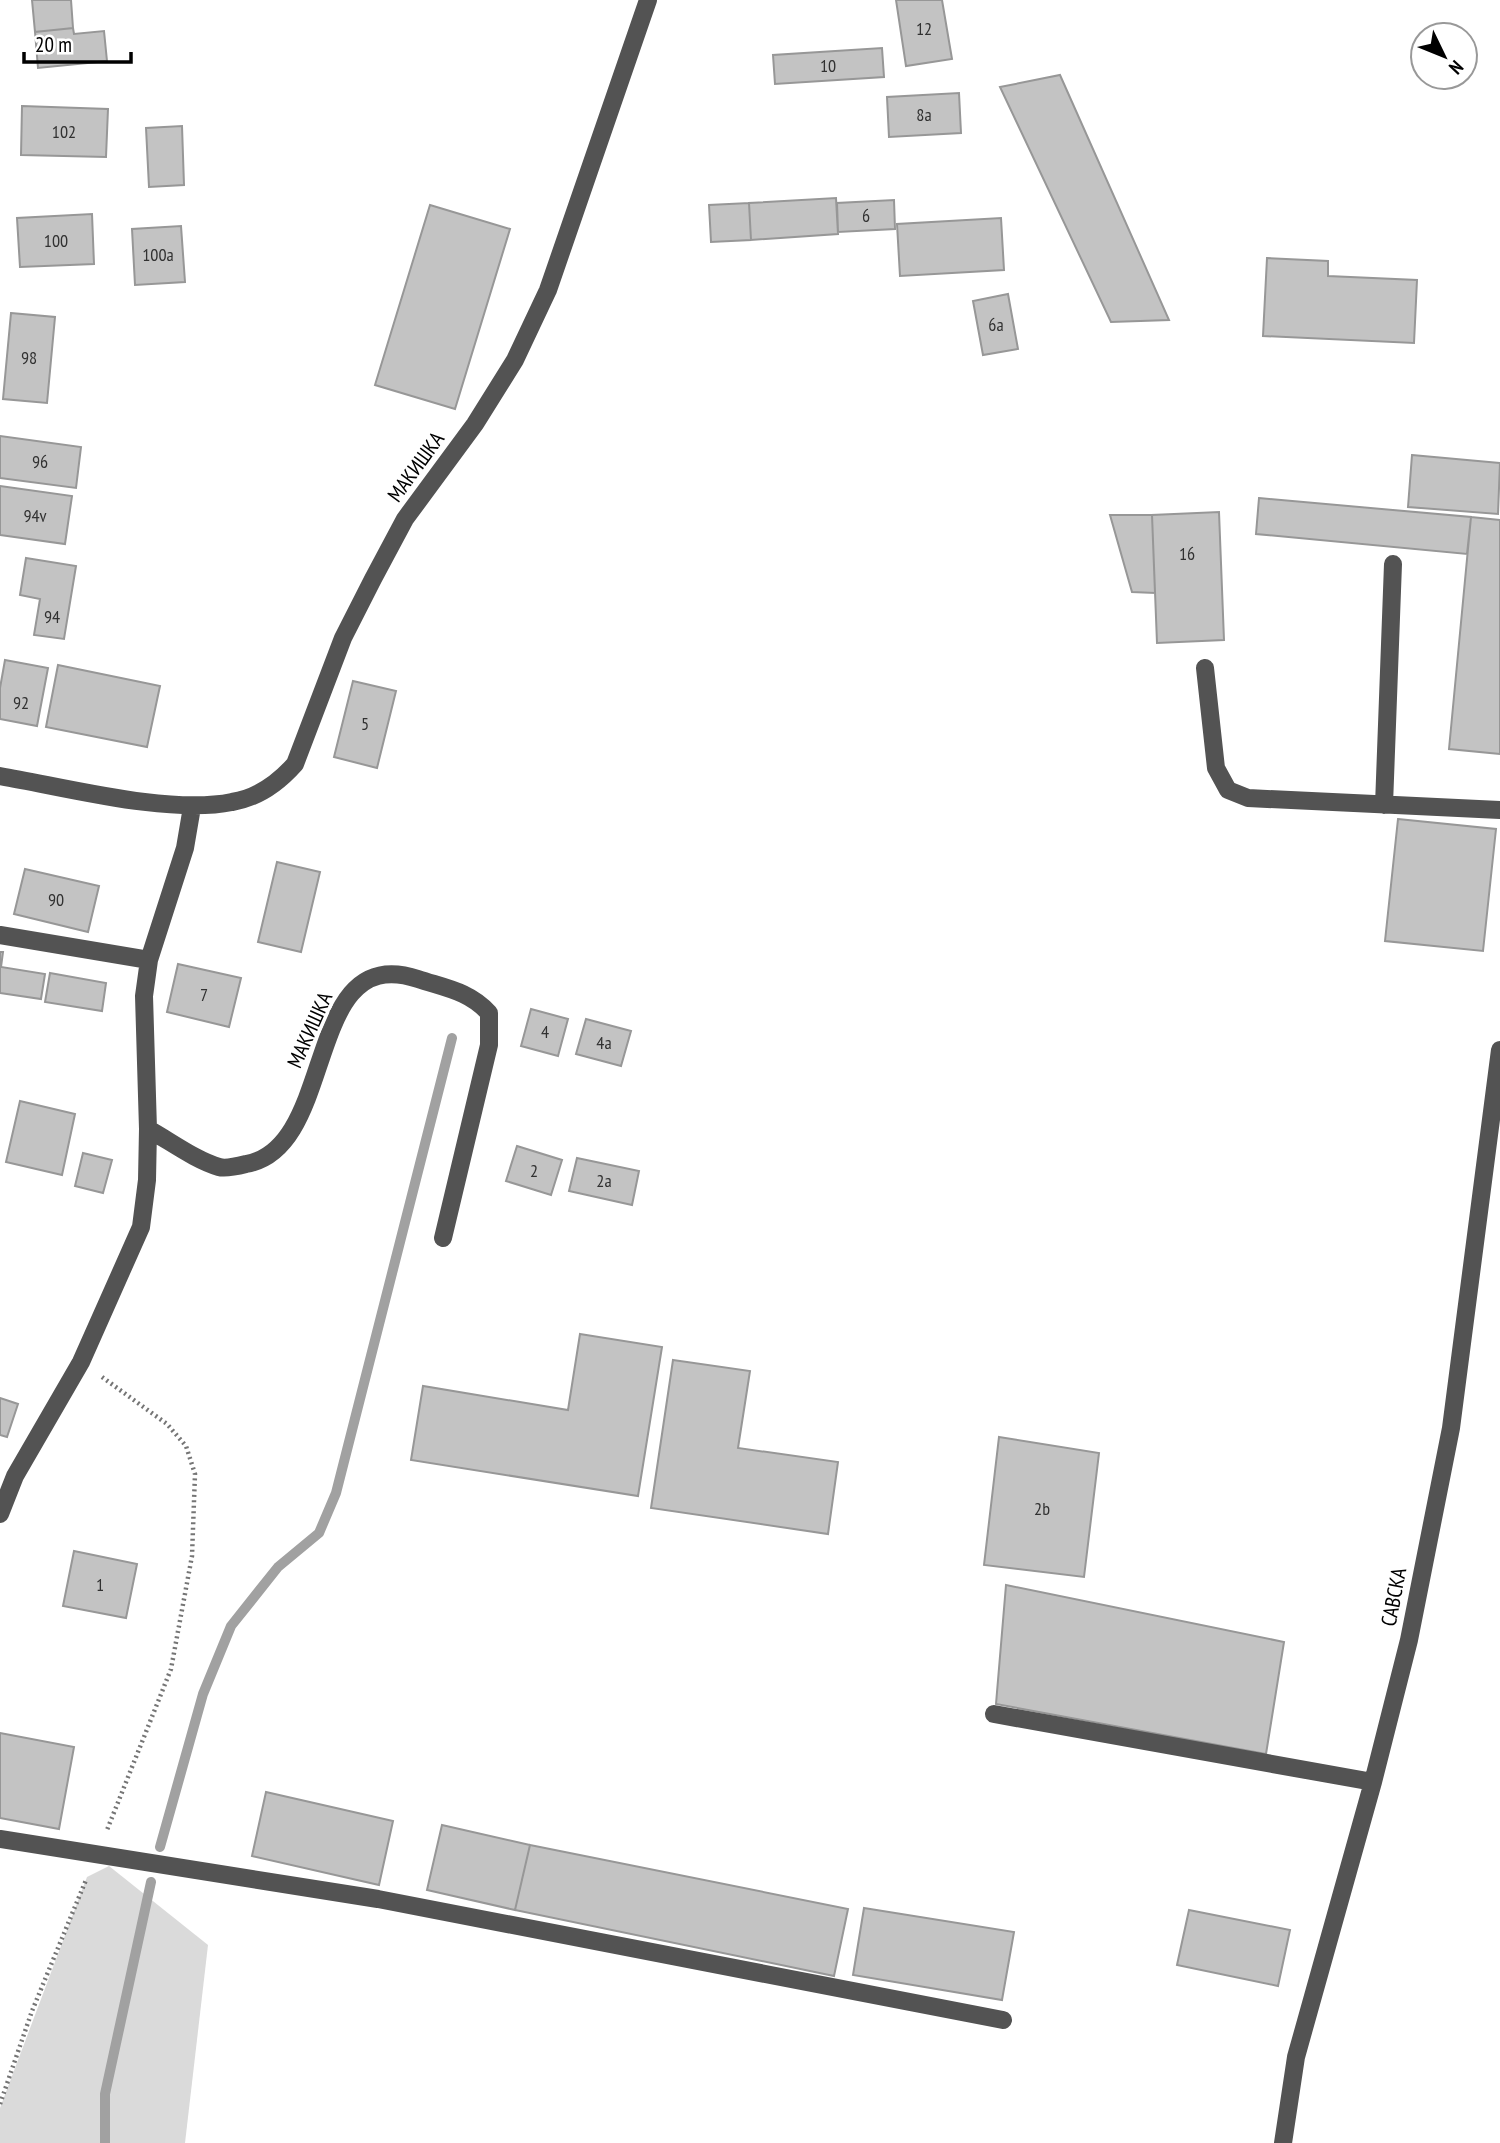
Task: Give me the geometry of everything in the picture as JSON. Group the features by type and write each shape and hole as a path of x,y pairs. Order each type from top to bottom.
{"street":[{"name":"МАКИШКА","path":"0,776 192,807 234,802 258,793 282,778 295,764 303,750 343,638 405,519 475,424 515,360 548,290 648,0"},
{"path":"1384,804 1393,564"},
{"path":"1205,668 1216,768 1228,790 1248,798 1500,810"},
{"path":"0,1514 15,1476 81,1362 141,1227 147,1180 148,1129 144,996 149,960 185,848 192,807"},
{"path":"0,935 149,960"},
{"name":"МАКИШКА","path":"148,1129 221,1168 264,1160 282,1147 298,1119 342,1005 355,989 380,973 404,974 475,998 489,1013 489,1045 443,1238"},
{"name":"САВСКА","path":"1283,2143 1296,2057 1373,1782 1409,1640 1451,1428 1500,1050"},
{"path":"994,1713 1373,1782"},
{"path":"0,1839 378,1899 1003,2020"}],"path":[{"path":"0,2104 32,2011 171,1669 192,1556 195,1474 186,1446 167,1424 81,1362"}],"shaded area":[{"path":"109,1866 208,1945 185,2143 0,2143 0,2108 87,1877"}],"building":[{"path":"32,0 71,0 73,28 35,32"},
{"path":"896,0 942,0 952,59 906,66"},
{"path":"73,28 74,34 104,31 107,61 38,68 35,32"},
{"path":"882,48 884,77 775,84 773,55"},
{"path":"1060,75 1169,320 1111,322 1000,87"},
{"path":"959,93 961,133 889,137 887,97"},
{"path":"22,106 108,109 106,157 21,155"},
{"path":"182,126 184,185 149,187 146,128"},
{"path":"836,198 838,234 751,240 749,203"},
{"path":"894,200 895,229 838,232 837,203"},
{"path":"749,203 751,240 711,242 709,205"},
{"path":"430,205 510,229 455,409 375,385"},
{"path":"92,214 94,264 20,267 17,218"},
{"path":"1001,218 1004,270 900,276 897,224"},
{"path":"181,226 185,282 135,285 132,229"},
{"path":"1267,258 1328,261 1328,276 1417,280 1414,343 1263,336"},
{"path":"1008,294 1018,349 983,355 973,301"},
{"path":"11,313 55,317 47,403 3,399"},
{"path":"0,436 81,447 76,488 0,478"},
{"path":"1412,455 1500,463 1498,514 1408,507"},
{"path":"0,486 72,496 65,544 0,535"},
{"path":"1259,498 1471,517 1467,554 1256,534"},
{"path":"1219,512 1224,640 1157,643 1152,515"},
{"path":"1110,515 1152,515 1155,593 1132,592"},
{"path":"1471,517 1500,520 1500,754 1449,749"},
{"path":"26,558 76,566 64,639 34,635 40,599 20,595"},
{"path":"5,660 48,668 37,726 0,719 0,688"},
{"path":"58,665 160,686 147,747 46,727"},
{"path":"353,681 396,691 377,768 334,757"},
{"path":"1398,819 1496,829 1483,951 1385,941"},
{"path":"277,862 320,872 301,952 258,942"},
{"path":"25,869 99,886 88,932 14,914"},
{"path":"0,952 3,952 1,967 45,974 41,999 0,993"},
{"path":"178,964 241,978 229,1027 167,1012"},
{"path":"50,973 106,983 102,1011 45,1002"},
{"path":"531,1009 568,1019 558,1056 521,1046"},
{"path":"586,1019 631,1031 621,1066 576,1054"},
{"path":"20,1101 75,1114 62,1175 6,1162"},
{"path":"517,1146 562,1160 551,1195 506,1181"},
{"path":"83,1153 112,1160 103,1193 75,1186"},
{"path":"577,1158 639,1171 632,1205 569,1191"},
{"path":"580,1334 662,1347 638,1496 411,1460 423,1386 568,1410"},
{"path":"673,1360 750,1371 738,1448 838,1462 828,1534 651,1508"},
{"path":"0,1398 18,1404 7,1437 0,1435"},
{"path":"999,1437 1099,1453 1084,1577 984,1565"},
{"path":"74,1551 137,1564 126,1618 63,1606"},
{"path":"1006,1585 1284,1642 1266,1754 996,1704"},
{"path":"0,1733 74,1747 59,1829 0,1818"},
{"path":"266,1792 393,1821 379,1885 252,1856"},
{"path":"442,1825 530,1845 515,1910 427,1890"},
{"path":"530,1845 848,1909 834,1976 515,1910"},
{"path":"864,1908 1014,1932 1002,2000 853,1975"},
{"path":"1189,1910 1290,1930 1278,1986 1177,1965"}],"waterway":[{"path":"160,1847 203,1694 231,1626 278,1567 319,1533 336,1493 452,1038"},
{"path":"105,2143 105,2094 151,1882"}]}
